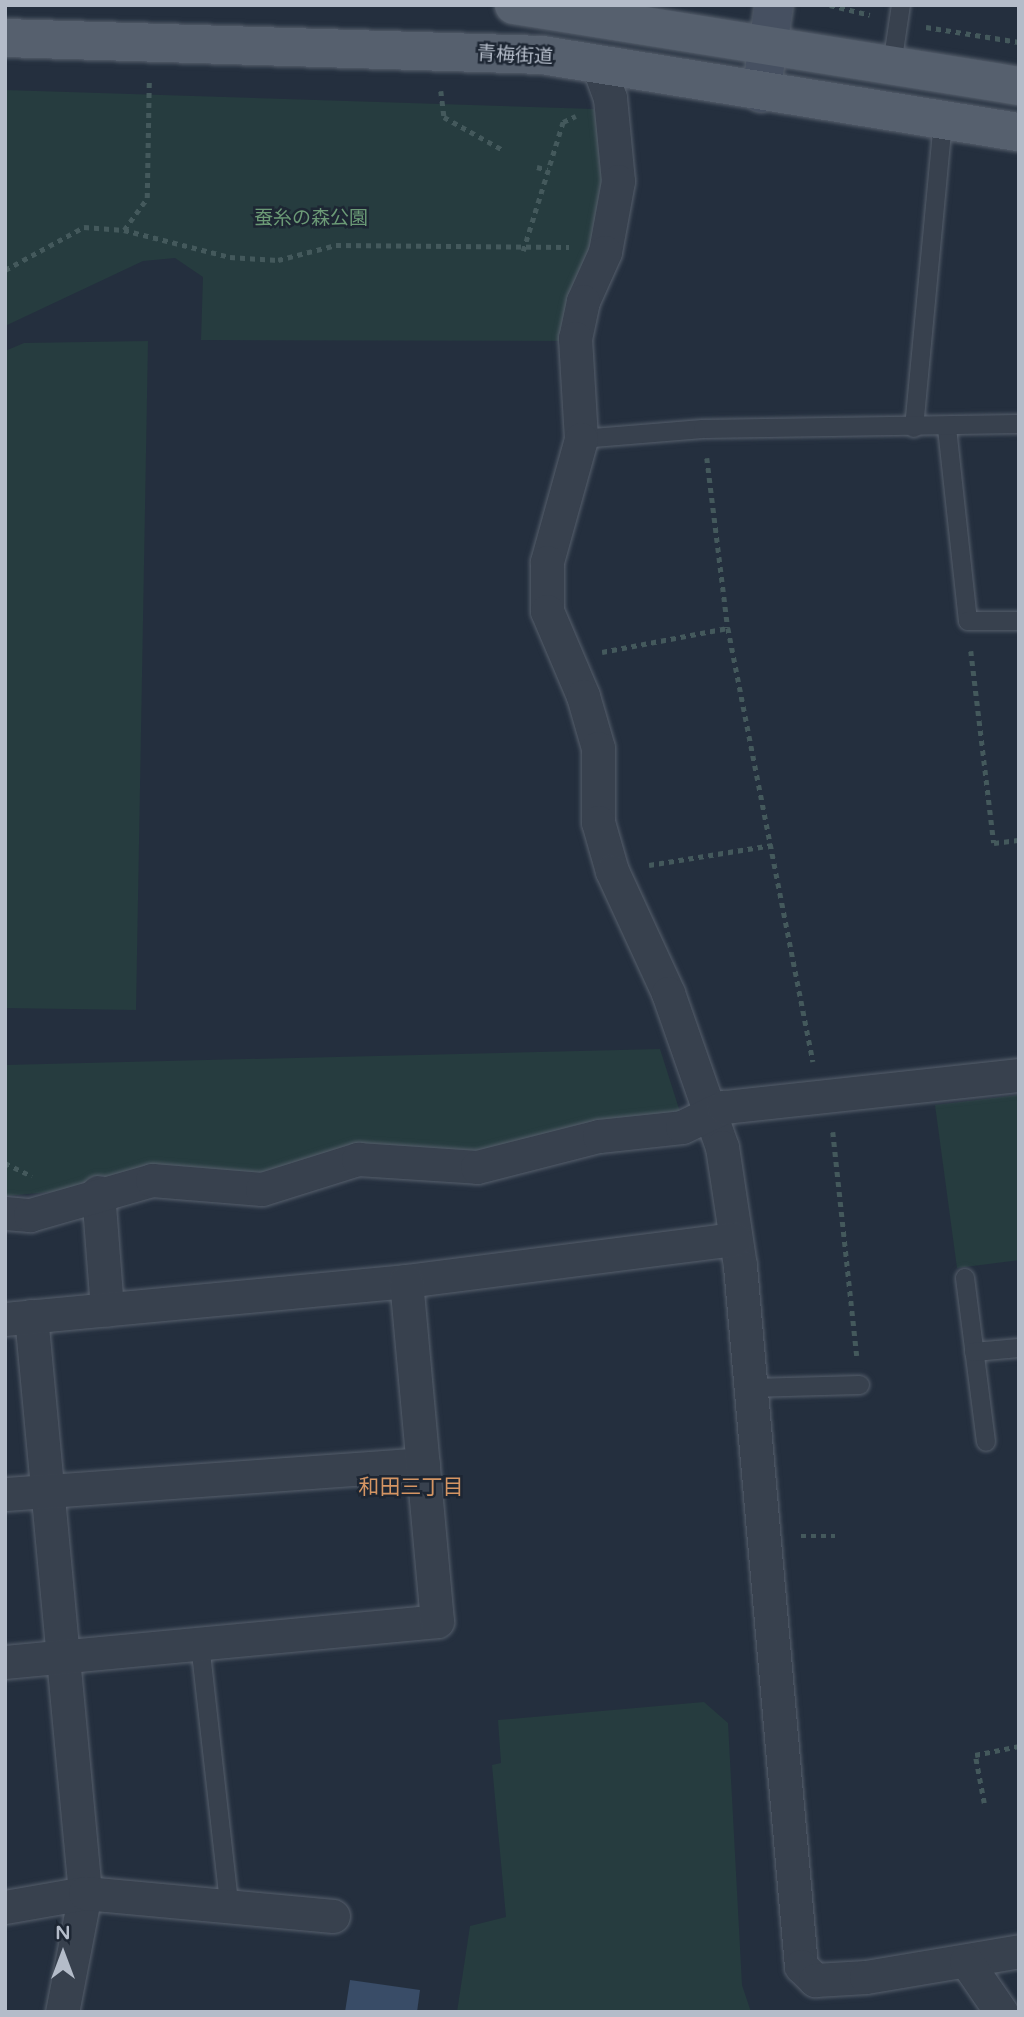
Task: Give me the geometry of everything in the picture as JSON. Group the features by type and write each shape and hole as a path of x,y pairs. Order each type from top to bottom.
{"main road":[{"path":"514,5 563,8 1019,86"},
{"name":"青梅街道","path":"5,38 542,55 604,82 761,93 1019,132"}],"street":[{"path":"761,93 775,5"},
{"path":"604,82 618,181 605,252 583,301 575,338 581,439 547,562 547,611 564,660 583,696 598,748 598,822 612,871 668,993 708,1116 722,1147 751,1388 801,1966 815,1980 966,1961 1019,1951"},
{"path":"5,1213 30,1215 98,1192 152,1180 262,1189 358,1159 477,1167 599,1136 660,1132 708,1116 724,1107 1019,1075"},
{"path":"98,1192 107,1310"},
{"path":"62,2012 85,1893 61,1657 49,1493 18,1317 406,1281 734,1239"},
{"path":"5,1662 437,1621 406,1281"},
{"path":"5,1494 49,1493 424,1464"},
{"path":"5,1907 85,1893 333,1916"},
{"path":"966,1961 1001,2012"}],"lane":[{"path":"892,65 901,5"},
{"path":"914,428 943,119"},
{"path":"581,439 704,429 947,428 1019,424"},
{"path":"947,428 968,621 1019,621"},
{"path":"965,1278 986,1442"},
{"path":"974,1352 1019,1348"},
{"path":"751,1388 860,1385"},
{"path":"200,1644 229,1905"}],"path":[{"path":"124,230 147,198 149,71"},
{"path":"523,251 563,122 604,82"},
{"path":"440,83 444,117 503,150"},
{"path":"537,167 548,170"},
{"path":"5,270 84,227 124,230 230,257 266,259 336,245 523,251 579,247 605,252"},
{"path":"704,429 729,628 824,1096 860,1385"},
{"path":"968,621 993,844 1019,840"},
{"path":"564,660 729,628"},
{"path":"612,871 772,845"},
{"path":"5,1163 33,1176"},
{"path":"984,1803 975,1755 1019,1746"}],"green space":[{"name":"蚕糸の森公園","path":"5,90 594,109 604,154 602,221 566,341 201,340 203,277 175,258 143,261 5,326"},
{"path":"148,341 136,1010 5,1008 5,351 24,343"},
{"path":"660,1049 680,1112 493,1153 5,1196 5,1065"},
{"path":"1019,1095 1019,1260 957,1268 935,1105"},
{"path":"704,1702 728,1723 742,1985 751,2012 457,2012 470,1926 506,1917 492,1765 501,1763 498,1720"}],"water":[{"path":"350,1980 420,1990 417,2012 345,2012"}],"district":[{"name":"和田三丁目","path":"411,1488"}]}
